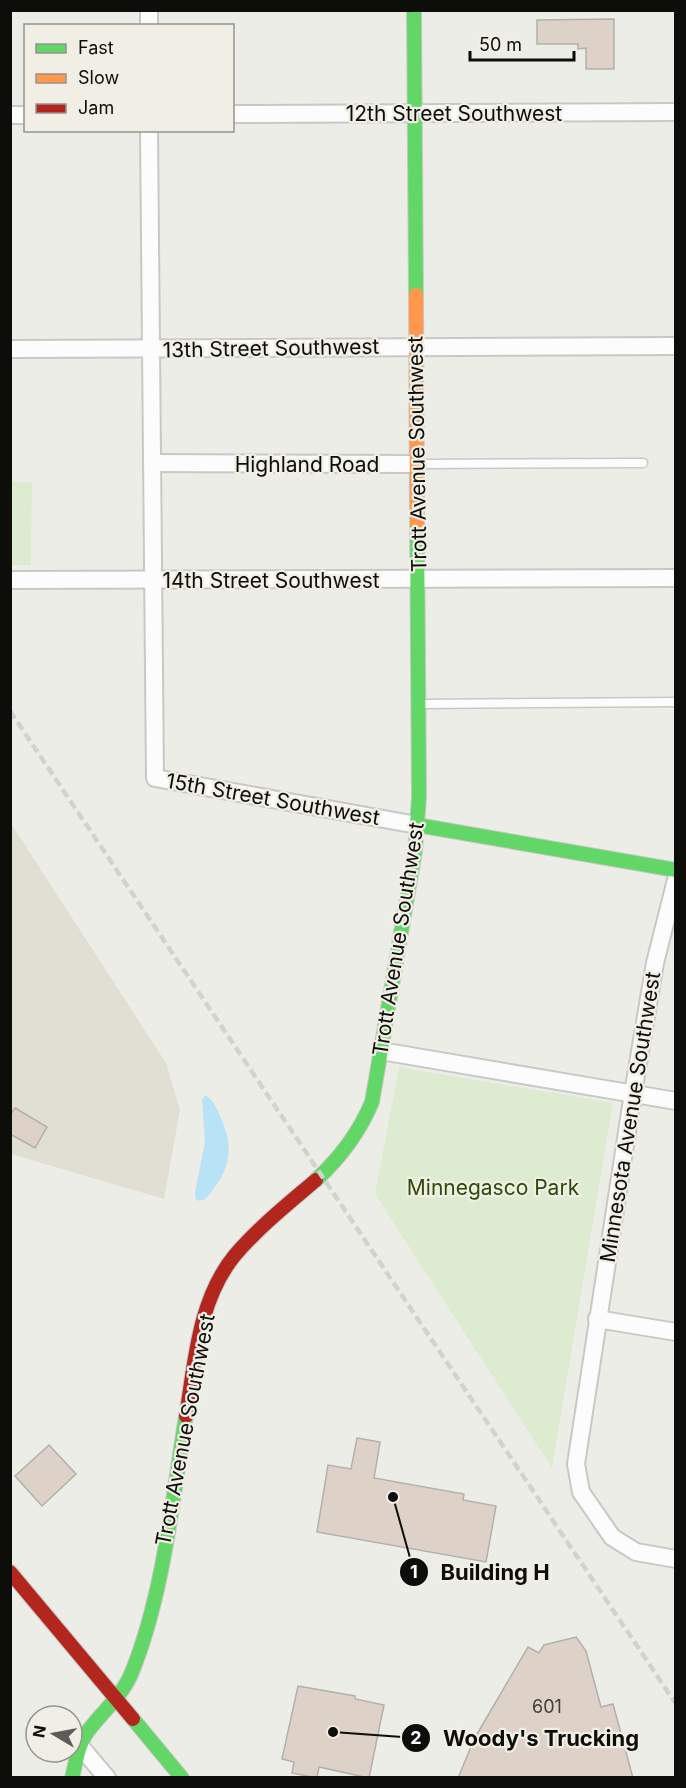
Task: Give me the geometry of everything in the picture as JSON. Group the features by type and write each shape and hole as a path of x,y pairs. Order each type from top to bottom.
{"street":[{"name":"Trott Avenue Southwest","path":"84,1739 95,1719 116,1698 131,1675 146,1634 197,1355 210,1299 236,1254 354,1140 369,1114 417,825 420,704 414,10"},
{"name":"12th Street Southwest","path":"234,114 675,112"},
{"path":"149,132 153,580"},
{"name":"13th Street Southwest","path":"10,349 675,346"},
{"name":"Highland Road","path":"152,464 417,464"},
{"name":"14th Street Southwest","path":"10,580 675,578"},
{"name":"15th Street Southwest","path":"153,580 155,778 675,870"},
{"name":"Minnesota Avenue Southwest","path":"675,880 655,963 597,1319 576,1464 581,1492 612,1537 636,1552 675,1559"},
{"path":"381,1051 675,1101"},
{"path":"597,1319 675,1332"},
{"path":"10,1572 182,1778"},
{"path":"84,1751 107,1778"}],"lane":[{"name":"Highland Road","path":"417,464 643,463"},
{"path":"420,704 675,702"}],"shaded area":[{"path":"10,822 166,1063 180,1110 164,1199 11,1154"}],"green space":[{"path":"11,482 32,482 31,565 11,565"},
{"name":"Minnegasco Park","path":"399,1067 613,1103 552,1468 375,1194"}],"water":[{"path":"205,1095 213,1103 224,1125 228,1154 224,1173 207,1198 196,1200 195,1192 205,1142 202,1100"}],"building":[{"path":"614,19 614,69 586,69 586,48 578,49 578,44 537,44 537,20"},
{"path":"15,1108 47,1127 35,1148 10,1134 10,1115"},
{"path":"357,1438 380,1442 374,1478 464,1494 463,1500 496,1506 486,1562 317,1532 328,1465 351,1469"},
{"path":"49,1445 76,1474 42,1506 15,1476"},
{"path":"576,1637 586,1651 601,1707 613,1704 633,1778 458,1778 473,1742 478,1741 477,1734 528,1647 539,1653 544,1645"},
{"path":"298,1686 355,1696 355,1699 384,1705 369,1778 319,1767 317,1778 292,1773 294,1762 282,1759"}],"railway":[{"path":"10,711 676,1704"}],"traffic: fast":[{"path":"414,10 416,295"},
{"path":"316,1180 348,1144 372,1102 415,851 419,797 417,524"},
{"path":"417,825 676,870"},
{"path":"72,1778 85,1736 128,1680 143,1642 166,1546 186,1416"},
{"path":"133,1719 182,1778"}],"traffic: slow":[{"path":"416,295 417,524"}],"traffic: jam":[{"path":"186,1416 200,1332 213,1292 223,1273 235,1255 254,1235 316,1180"},
{"path":"10,1572 133,1719"}],"place":[{"name":"Building H","path":"393,1497"},
{"name":"Woody's Trucking","path":"333,1732"}]}
